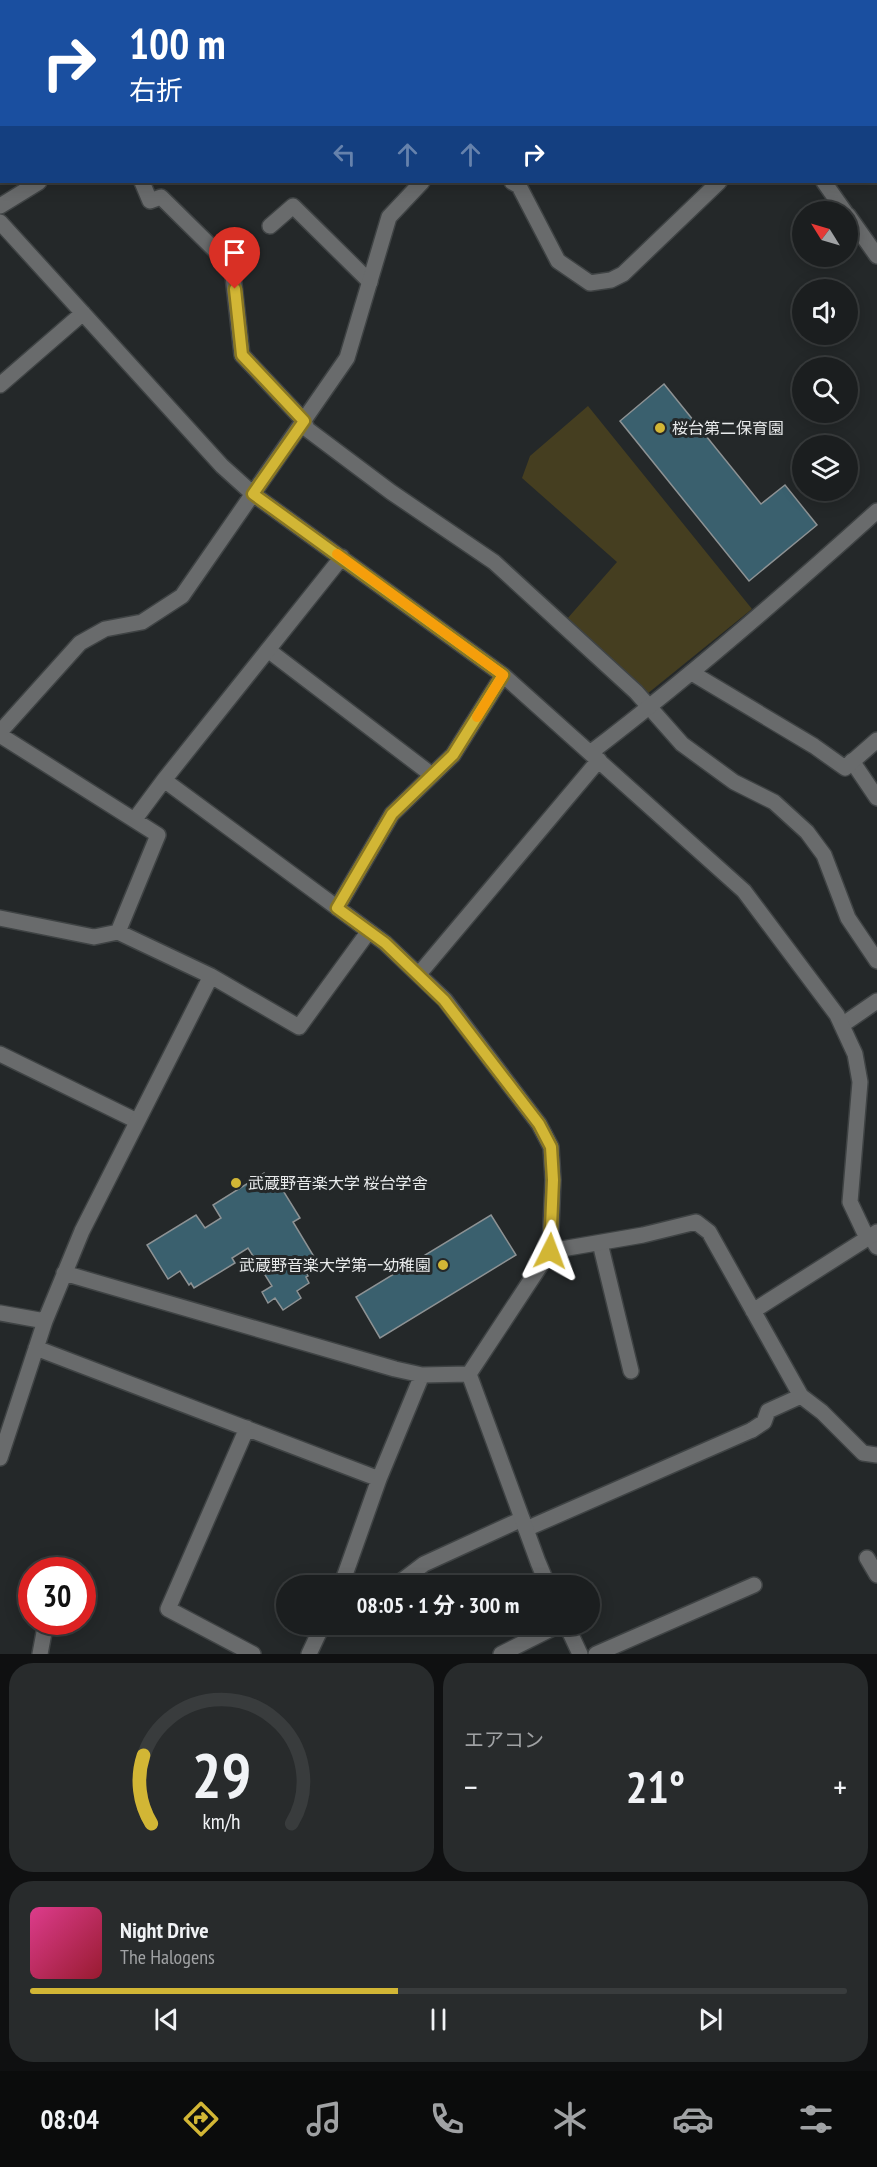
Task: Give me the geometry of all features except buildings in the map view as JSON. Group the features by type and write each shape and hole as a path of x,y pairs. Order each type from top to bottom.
{"street":[{"path":"0,206 37,183"},
{"path":"142,183 150,201 161,197 232,267 242,355 304,421 307,429 391,492 494,562 628,685 682,744 734,783 774,802 807,832 824,855 848,918 877,961"},
{"path":"118,932 158,835 0,733 80,643 105,629 142,622 182,596 347,358 389,217 418,183"},
{"path":"514,183 519,186 558,261 590,283 611,280 623,274 718,183"},
{"path":"825,183 837,201"},
{"path":"270,226 293,206 370,282"},
{"path":"0,222 222,466 253,494 503,675 744,891 837,1015 855,1054 860,1082 850,1202 873,1238 753,1311"},
{"path":"858,230 877,256"},
{"path":"0,386 83,314"},
{"path":"419,974 595,756 765,612 877,511"},
{"path":"135,819 342,557"},
{"path":"268,650 432,775"},
{"path":"692,673 814,746 845,768 877,740"},
{"path":"337,908 392,814 453,755 503,675"},
{"path":"852,761 877,798"},
{"path":"164,780 385,943 419,974 444,1000 539,1124 551,1147 553,1180 550,1251 469,1374"},
{"path":"0,918 94,937 118,932 211,976 299,1028 369,931"},
{"path":"0,1458 45,1321 82,1231 211,976"},
{"path":"842,1025 877,1001"},
{"path":"0,1054 137,1121"},
{"path":"550,1251 643,1235 696,1222 709,1232 801,1396 822,1412 863,1453 877,1455"},
{"path":"600,1243 631,1371"},
{"path":"64,1273 395,1369 422,1375 469,1374"},
{"path":"0,1313 45,1321"},
{"path":"36,1348 379,1479"},
{"path":"469,1374 544,1575"},
{"path":"345,1575 379,1479 422,1375"},
{"path":"410,1575 424,1564 752,1430 764,1422 768,1411 801,1396"},
{"path":"247,1428 168,1609 253,1654"},
{"path":"867,1558 877,1575"},
{"path":"596,1654 754,1585"},
{"path":"40,1654 44,1635"},
{"path":"309,1654 317,1635"},
{"path":"501,1654 539,1635"},
{"path":"571,1635 580,1654"}],"shaded area":[{"path":"588,406 752,609 647,694 567,619 617,562 522,478 530,456"}],"slow traffic":[{"path":"337,554 503,675 477,717"}],"place":[{"name":"桜台第二保育園","path":"660,428"},
{"name":"武蔵野音楽大学 桜台学舎","path":"236,1183"},
{"name":"武蔵野音楽大学第一幼稚園","path":"443,1265"}],"route":[{"path":"235,289 242,355 304,421 253,494 503,675 453,755 392,814 337,908 385,943 444,1000 539,1124 551,1147 553,1180 550,1251"}]}
